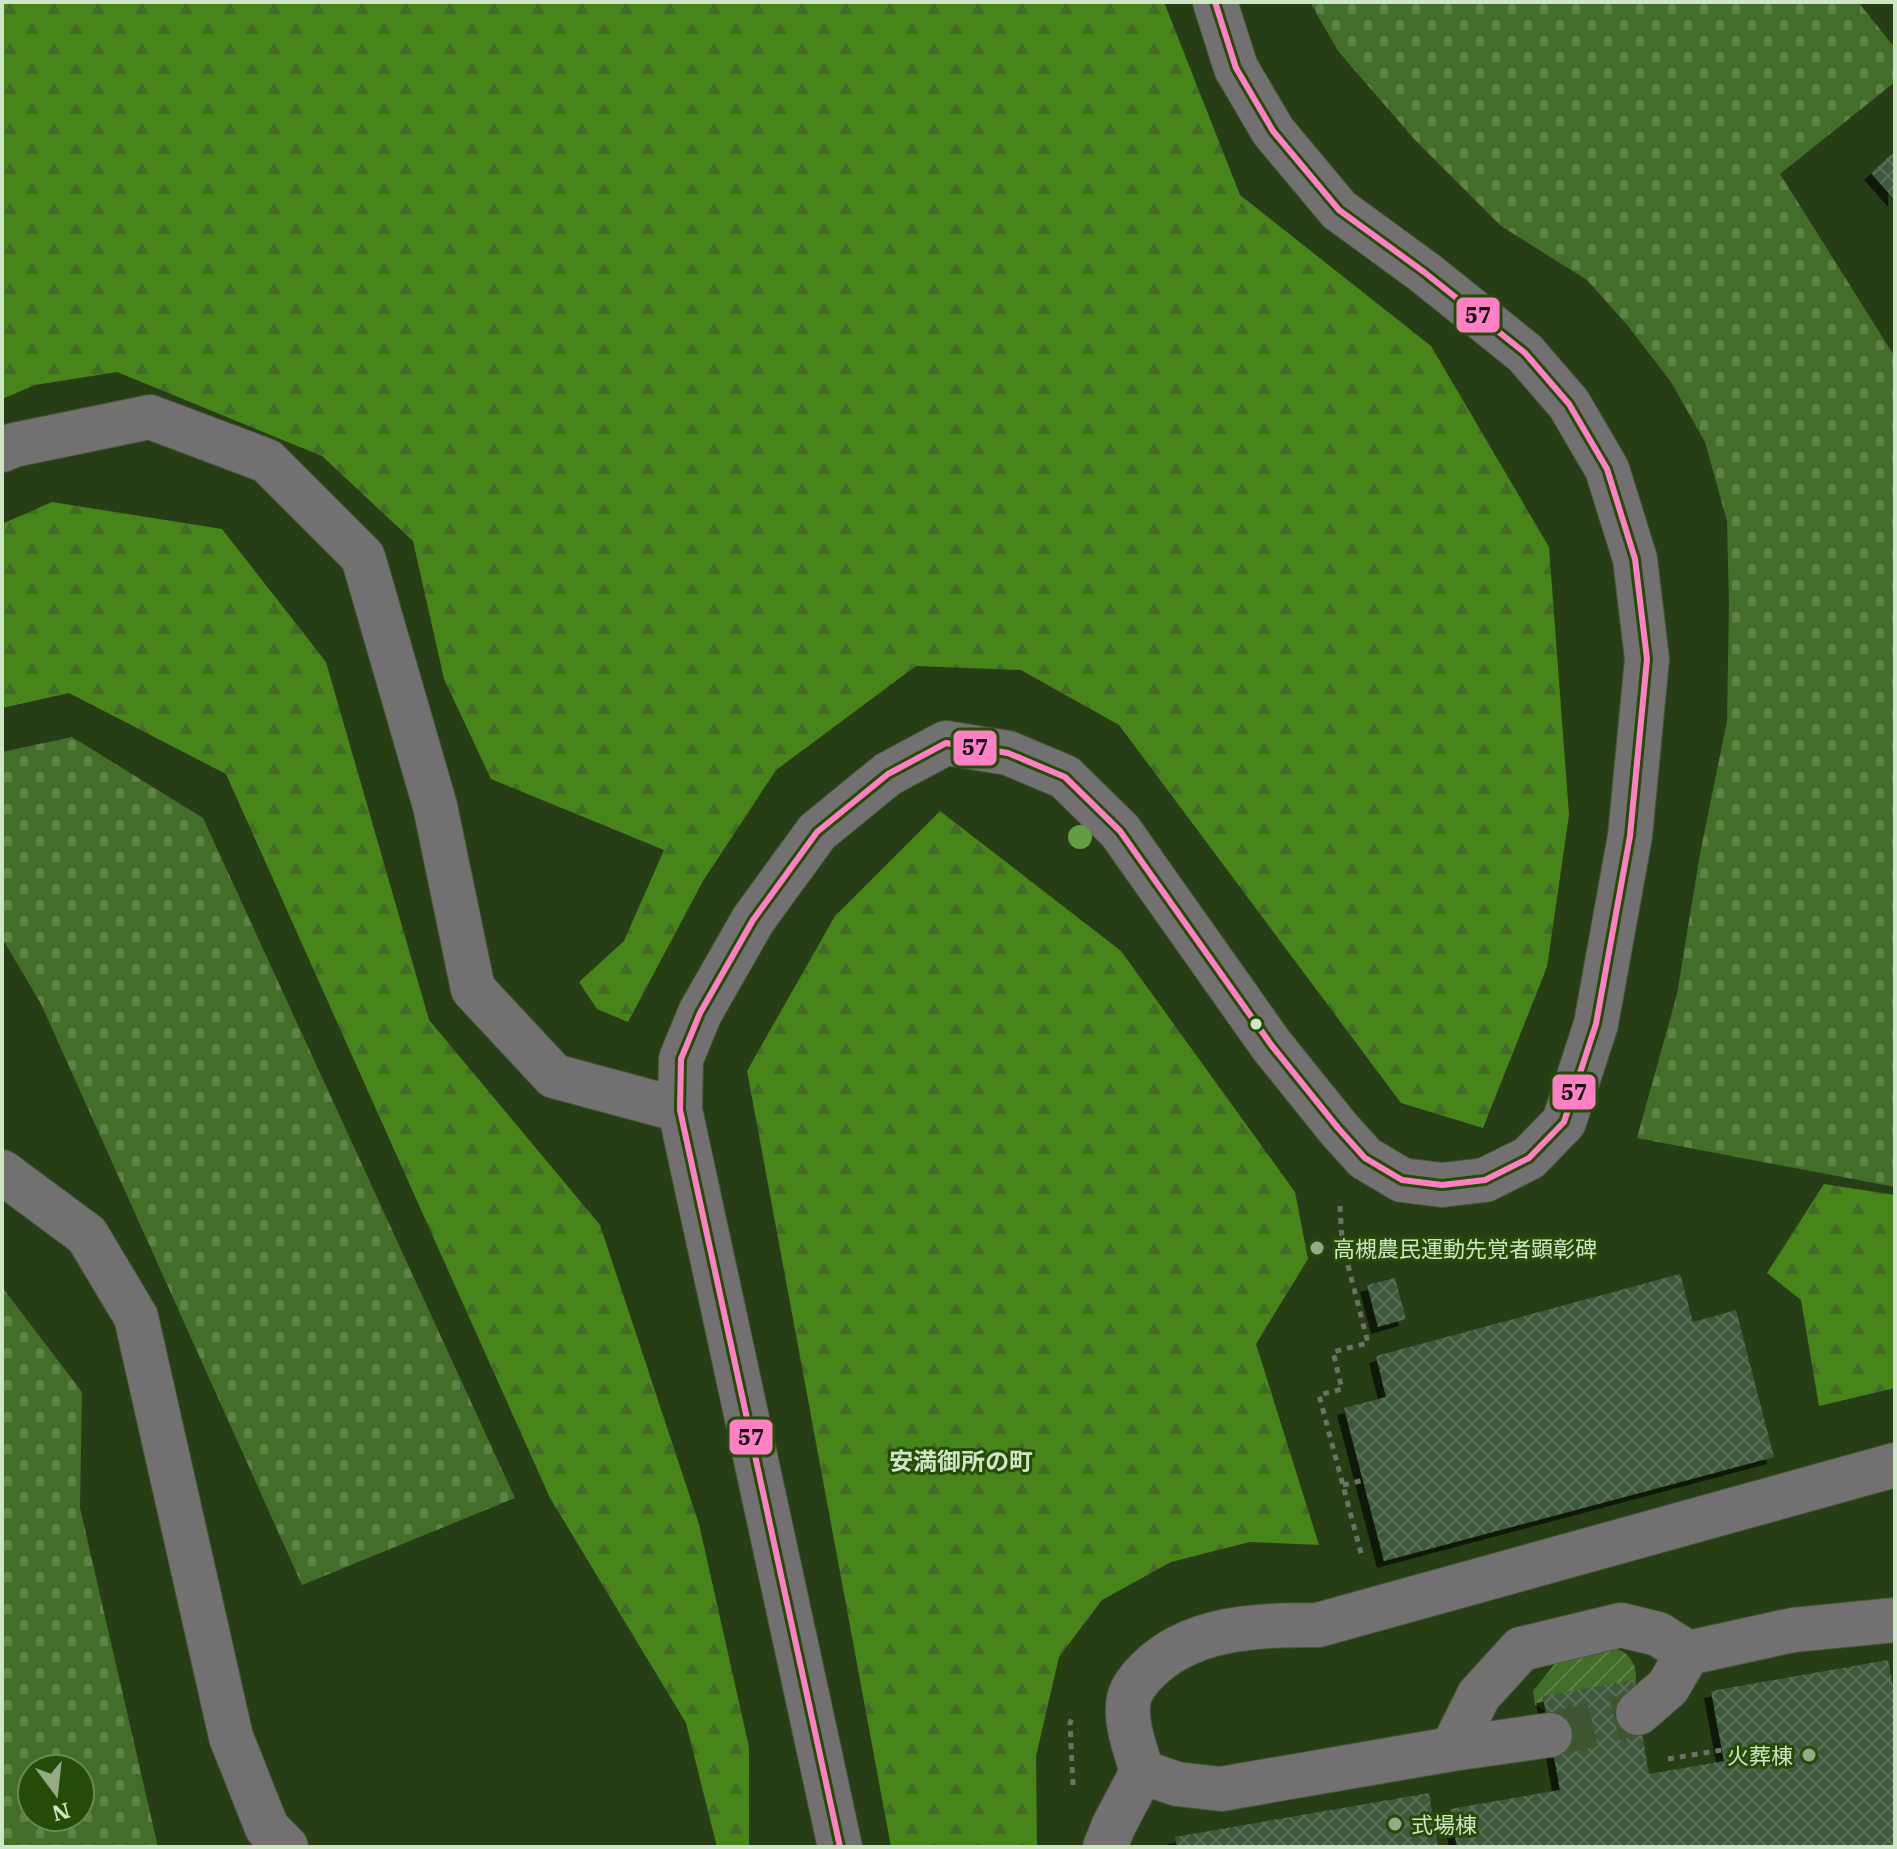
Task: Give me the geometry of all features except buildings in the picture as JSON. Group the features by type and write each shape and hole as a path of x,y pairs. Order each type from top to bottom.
{"street":[{"path":"840,1847 680,1110 681,1059 700,1013 753,920 817,832 888,774 946,743 1008,753 1065,777 1120,831 1272,1046 1338,1128 1365,1158 1402,1180 1442,1185 1485,1180 1529,1158 1564,1122 1596,1024 1630,836 1647,659 1635,559 1607,469 1569,404 1525,353 1424,272 1339,210 1329,199 1273,131 1236,68 1215,2"},
{"path":"2,450 150,417 267,461 363,557 435,806 473,989 554,1076 680,1110"},
{"path":"2,1172 87,1235 136,1317 231,1737 267,1828 286,1847"},
{"path":"1105,1847 1142,1772 1131,1733 1128,1698 1159,1658 1211,1633 1266,1625 1318,1625 1895,1465"},
{"path":"1452,1749 1479,1695 1521,1649 1621,1625 1658,1634 1688,1653 1793,1630 1895,1620"},
{"path":"1638,1713 1668,1687 1688,1653"},
{"path":"1142,1772 1177,1784 1221,1789 1550,1735"}],"path":[{"path":"1342,1242 1368,1343 1333,1352 1342,1389 1319,1395 1363,1560"},
{"path":"1343,1485 1364,1480"},
{"path":"1662,1760 1722,1750"}],"green space":[{"path":"2,2 1164,2 1240,195 1431,346 1549,547 1569,815 1547,967 1483,1128 1401,1103 1119,725 1021,670 916,666 776,770 703,881 628,1022 597,1009 579,982 624,941 664,850 491,779 444,679 413,541 322,456 117,372 35,385 2,399"},
{"path":"1310,2 1858,2 1895,48 1895,82 1780,174 1895,357 1895,1187 1637,1138 1677,994 1700,854 1727,721 1727,521 1705,442 1671,382 1628,326 1587,280 1501,226 1415,140 1338,51"},
{"path":"52,502 222,529 326,662 429,1020 600,1225 699,1524 749,1747 749,1847 717,1847 686,1723 550,1498 226,774 69,693 2,708 2,524"},
{"path":"72,737 203,818 515,1498 302,1585 41,1004 2,938 2,752"},
{"path":"940,811 1121,951 1295,1192 1308,1259 1256,1344 1319,1545 1250,1542 1171,1562 1102,1600 1059,1657 1036,1756 1037,1847 891,1847 747,1071 835,916"},
{"path":"1824,1184 1895,1195 1895,1388 1819,1406 1801,1300 1767,1273"},
{"path":"2,1287 82,1392 80,1508 158,1847 2,1847"},
{"path":"1609,1646 1623,1652 1632,1661 1636,1673 1635,1689 1543,1697 1546,1711 1535,1705 1533,1691 1558,1660"}],"tunnel":[{"path":"1550,1735 1638,1713"}],"transit line":[{"name":"57","path":"840,1847 680,1110 681,1059 700,1013 753,920 817,832 888,774 946,743 1008,753 1065,777 1120,831 1272,1046 1338,1128 1365,1158 1402,1180 1442,1185 1485,1180 1529,1158 1564,1122 1596,1024 1630,836 1647,659 1635,559 1607,469 1569,404 1525,353 1424,272 1339,210 1273,131 1236,68 1215,2"}],"place":[{"name":"高槻農民運動先覚者顕彰碑","path":"1317,1248"},
{"name":"火葬棟","path":"1809,1755"},
{"name":"式場棟","path":"1395,1824"}],"district":[{"name":"安満御所の町","path":"961,1461"}]}
